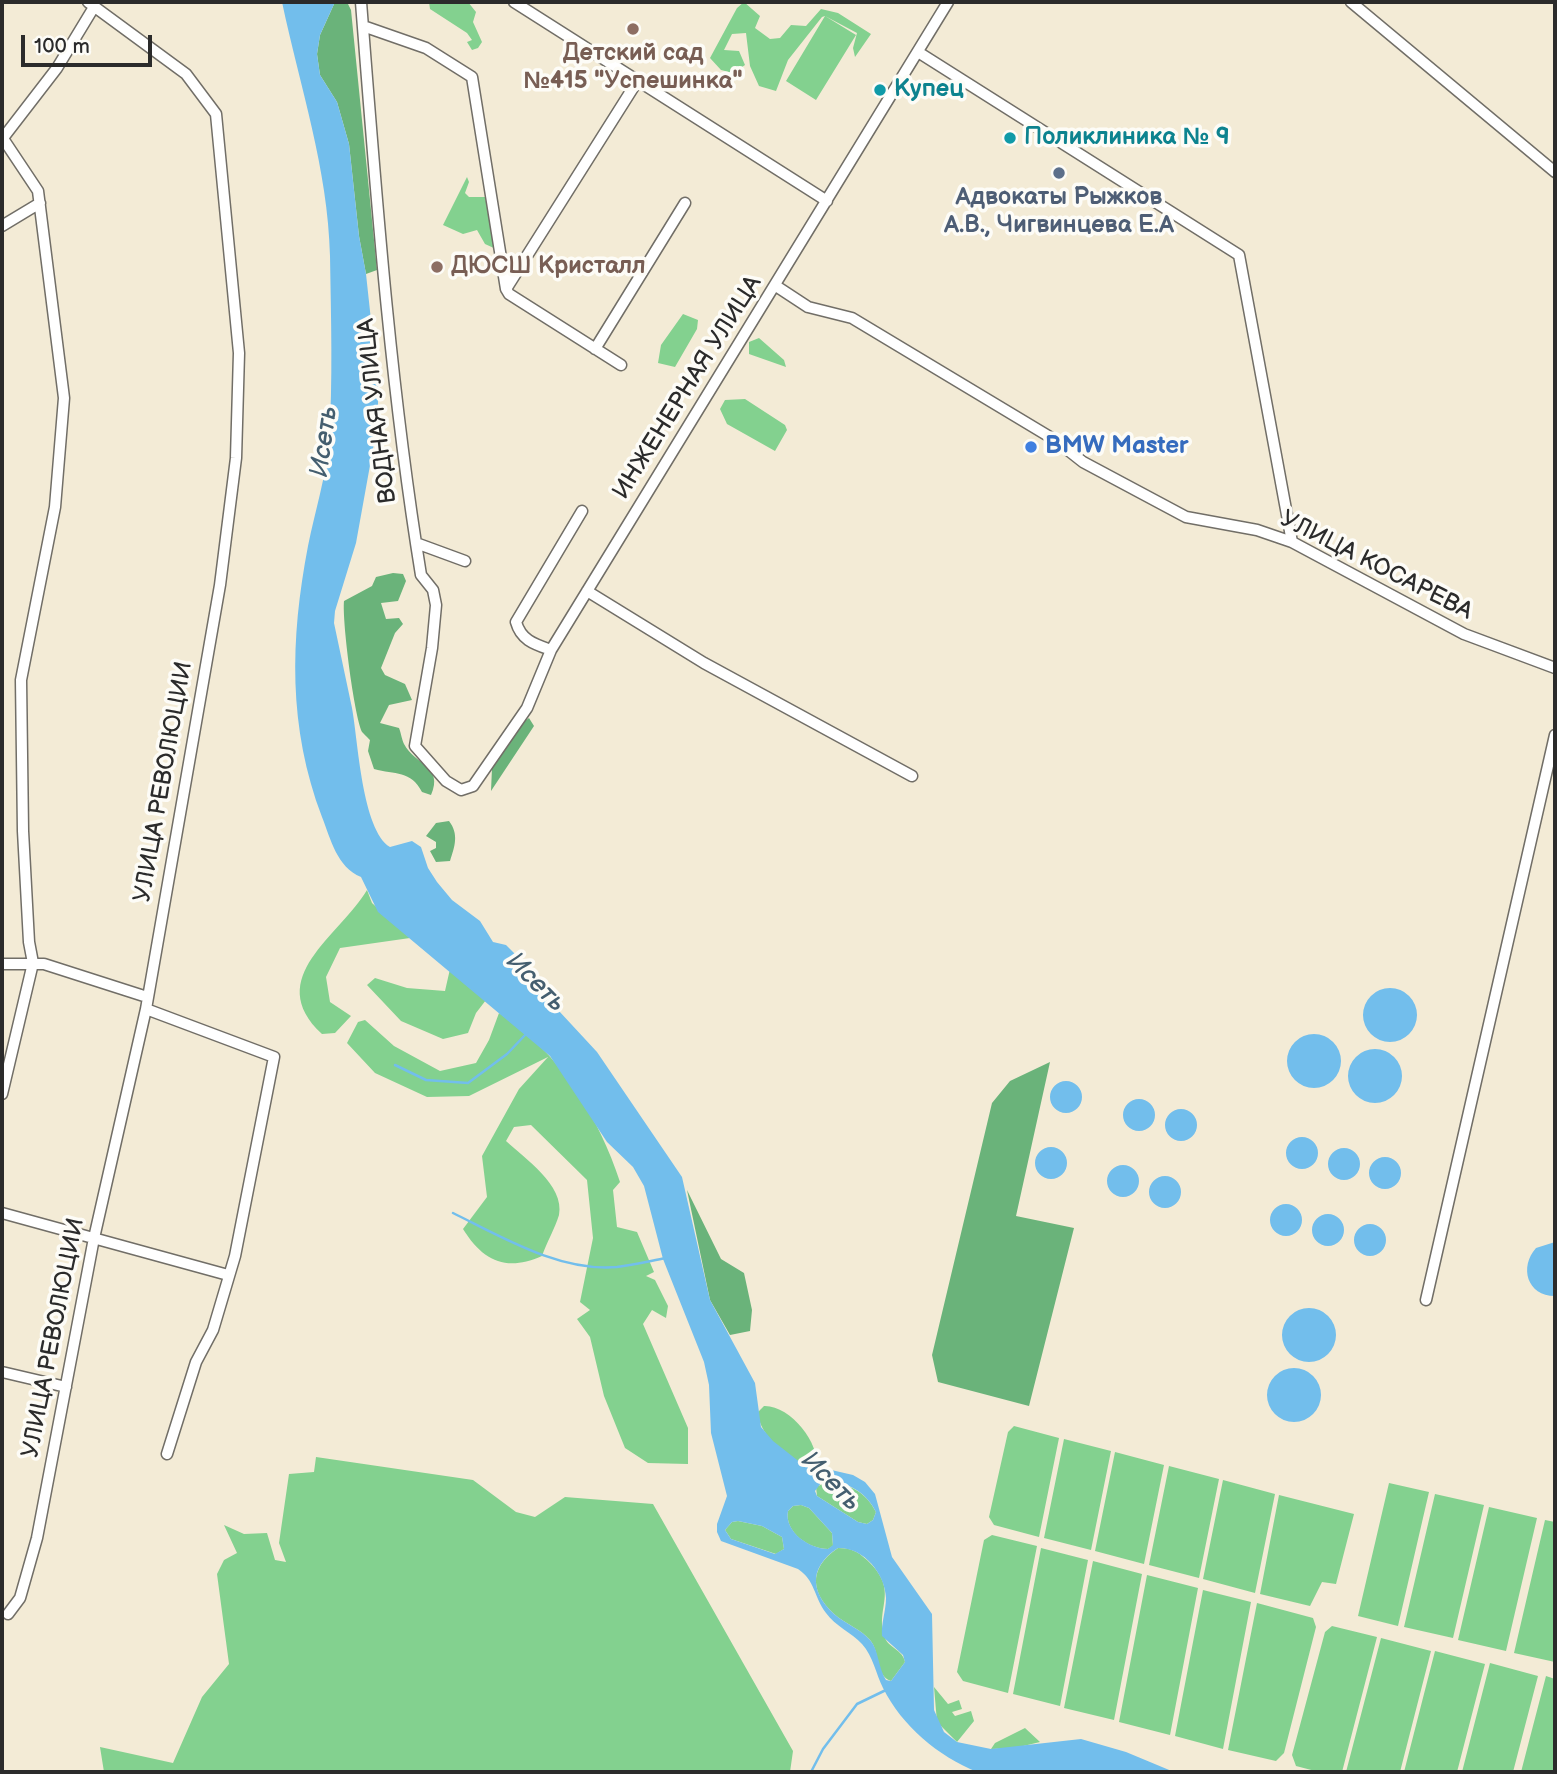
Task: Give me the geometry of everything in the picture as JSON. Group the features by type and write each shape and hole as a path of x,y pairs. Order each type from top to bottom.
{"street":[{"name":"ВОДНАЯ УЛИЦА","path":"361,2 377,223 400,435 421,575 433,590 436,605 432,648 415,746 446,781 461,790"},
{"path":"514,2 827,201"},
{"name":"ИНЖЕНЕРНАЯ УЛИЦА","path":"461,790 473,786 527,708 551,650 948,2"},
{"path":"1351,2 1555,172"},
{"path":"2,1094 33,963 23,831 21,680 55,507 64,398 38,191 2,137 57,68 91,4"},
{"name":"УЛИЦА РЕВОЛЮЦИИ","path":"8,1614 20,1598 37,1538 94,1238 146,1009 220,585 236,458 239,353 216,114 186,75 91,4"},
{"path":"363,26 426,48 472,77 506,289 509,294 621,365"},
{"path":"918,52 1239,255 1292,542"},
{"path":"506,289 638,80"},
{"path":"2,226 40,203"},
{"path":"595,349 685,203"},
{"name":"УЛИЦА КОСАРЕВА","path":"776,286 808,307 852,318 1055,440 1083,462 1186,517 1257,530 1292,542 1464,634 1555,668"},
{"path":"551,650 532,644 519,633 516,622 582,511"},
{"path":"416,543 465,561"},
{"path":"587,591 704,663 912,776"},
{"path":"1426,1300 1555,735"},
{"path":"2,964 44,964 147,997"},
{"path":"146,1009 274,1057 234,1256 214,1330 196,1362 167,1454"},
{"path":"2,1213 228,1275"},
{"path":"2,1372 66,1387"}],"green space":[{"path":"335,2 348,4 351,10 377,270 366,274 349,144 337,102 320,75 317,54 320,35"},
{"path":"429,2 468,2 476,12 473,22 482,42 478,48 472,50 467,42 472,40 467,33 430,9"},
{"path":"744,2 760,16 755,28 770,39 780,38 791,25 806,26 821,9 838,13 871,34 855,57 853,48 857,33 825,16 822,17 788,60 776,91 759,86 750,66 746,33 732,34 724,50 739,51 745,65 733,73 721,70 710,58 737,8"},
{"path":"825,16 856,35 816,100 786,81"},
{"path":"467,177 469,182 465,193 469,197 485,197 496,249 485,244 477,230 463,234 443,225"},
{"path":"683,314 698,320 697,329 675,367 658,363 661,345"},
{"path":"759,338 784,360 786,367 749,354 749,342"},
{"path":"745,399 785,425 787,430 775,451 727,424 720,409 725,400"},
{"path":"403,574 406,581 398,601 381,603 386,619 399,618 403,624 395,633 381,668 385,675 405,684 412,700 389,705 380,723 399,728 409,751 431,772 434,785 431,795 422,792 413,780 402,774 374,769 368,751 370,740 362,732 352,688 344,601 372,586 376,577"},
{"path":"529,718 534,726 491,791 492,768 521,724"},
{"path":"449,821 455,835 452,856 450,861 436,862 430,851 436,848 436,842 426,836 436,823"},
{"path":"367,890 372,903 410,938 340,948 326,977 330,1002 351,1016 335,1033 322,1034 306,1014 300,994 303,976 312,958"},
{"path":"450,969 486,1000 476,1013 468,1033 443,1039 401,1021 367,985 375,978 407,988 445,991"},
{"path":"499,1013 520,1028 558,1066 574,1087 601,1133 620,1182 613,1190 617,1227 637,1232 654,1272 646,1276 655,1280 668,1306 666,1318 652,1310 643,1324 688,1428 688,1464 648,1463 625,1448 604,1396 590,1337 577,1319 590,1310 580,1302 593,1238 587,1180 531,1125 514,1127 506,1141 542,1173 556,1193 559,1215 542,1256 517,1263 496,1260 479,1249 463,1229 487,1197 482,1156 519,1089 548,1057 469,1096 427,1097 375,1073 347,1043 358,1022 365,1020 394,1046 440,1071 476,1063 489,1040"},
{"path":"1050,1062 1016,1216 1074,1228 1029,1406 938,1382 932,1355 992,1103 1010,1081"},
{"path":"687,1190 721,1259 744,1273 752,1310 750,1331 730,1335 710,1300"},
{"path":"764,1406 784,1412 802,1428 814,1448 816,1467 797,1461 770,1439 758,1412"},
{"path":"1014,1426 1059,1438 1039,1537 994,1525 989,1517 1008,1432"},
{"path":"1064,1439 1111,1451 1091,1550 1044,1538"},
{"path":"1115,1452 1164,1465 1144,1564 1095,1551"},
{"path":"316,1457 473,1480 516,1512 535,1517 565,1497 653,1504 793,1751 790,1772 104,1772 100,1747 173,1763 202,1697 229,1664 217,1574 224,1560 237,1553 224,1525 244,1534 267,1533 275,1560 286,1562 279,1543 289,1474 314,1472"},
{"path":"1169,1466 1219,1479 1199,1578 1149,1565"},
{"path":"1223,1480 1275,1494 1255,1593 1203,1579"},
{"path":"827,1482 843,1484 862,1494 876,1512 873,1520 867,1524 858,1522 817,1496 816,1487"},
{"path":"1389,1483 1429,1492 1398,1626 1358,1616"},
{"path":"1435,1494 1484,1505 1453,1638 1404,1627"},
{"path":"1279,1495 1354,1514 1336,1584 1322,1582 1310,1606 1260,1594"},
{"path":"793,1506 809,1508 832,1533 833,1546 828,1549 813,1546 794,1532 788,1519 788,1511"},
{"path":"1489,1507 1537,1518 1506,1651 1458,1640"},
{"path":"1545,1520 1555,1522 1555,1662 1514,1653"},
{"path":"732,1522 762,1526 782,1537 784,1549 776,1554 731,1539 725,1530"},
{"path":"992,1535 1037,1546 1008,1693 963,1681 957,1672 984,1540"},
{"path":"838,1548 850,1549 860,1554 883,1581 885,1599 882,1627 885,1638 902,1655 905,1662 891,1681 882,1674 870,1640 829,1609 818,1591 817,1573 828,1556"},
{"path":"1041,1548 1088,1560 1060,1706 1013,1694"},
{"path":"1093,1561 1142,1574 1114,1720 1064,1708"},
{"path":"1147,1575 1198,1588 1170,1735 1119,1722"},
{"path":"1203,1590 1251,1602 1223,1749 1175,1736"},
{"path":"1257,1603 1313,1618 1316,1627 1284,1753 1276,1761 1228,1750"},
{"path":"1332,1626 1377,1637 1342,1772 1319,1772 1296,1766 1292,1755 1325,1632"},
{"path":"1381,1638 1431,1651 1400,1772 1346,1772"},
{"path":"1435,1651 1485,1664 1457,1772 1404,1772"},
{"path":"1490,1663 1538,1676 1513,1772 1462,1772"},
{"path":"1546,1676 1555,1679 1555,1772 1521,1772"},
{"path":"934,1687 948,1704 959,1700 962,1709 952,1712 955,1716 971,1711 974,1721 957,1742 937,1722"},
{"path":"1025,1728 1040,1742 1015,1748 991,1749 995,1743"}],"water":[{"name":"Исеть","path":"282,2 335,2 320,35 317,54 320,75 337,102 349,144 366,274 378,385 378,421 356,543 335,611 334,623 352,708 367,804 373,823 390,847 412,841 421,847 428,868 452,900 480,921 493,942 506,945 531,970 559,1011 597,1052 682,1177 710,1300 755,1383 761,1427 773,1441 801,1463 853,1475 865,1482 875,1494 892,1557 932,1614 934,1710 944,1732 957,1742 991,1749 1081,1739 1126,1752 1174,1772 977,1772 963,1765 922,1738 900,1715 883,1688 866,1649 830,1618 804,1573 721,1541 717,1524 727,1496 711,1433 709,1385 704,1362 663,1259 644,1186 633,1167 607,1142 550,1056 378,912 361,877 340,860 311,783 298,716 298,615 308,546 329,442 330,256 319,160","holes":["830,1482 853,1488 872,1505 876,1512 873,1520 867,1524 858,1522 817,1496 815,1491 821,1483","793,1506 809,1508 832,1533 833,1545 828,1549 821,1548 800,1538 788,1519 788,1511","732,1522 762,1526 782,1537 784,1549 775,1554 731,1539 725,1530","838,1548 856,1552 871,1563 882,1580 886,1598 882,1636 903,1655 905,1662 891,1681 886,1680 883,1675 870,1640 839,1618 822,1600 816,1582 817,1573 828,1556"]},
{"path":"1390,988 1409,996 1417,1015 1409,1034 1390,1042 1371,1034 1363,1015 1371,996"},
{"path":"1314,1034 1333,1042 1341,1061 1333,1080 1314,1088 1295,1080 1287,1061 1295,1042"},
{"path":"1375,1049 1394,1057 1402,1076 1394,1095 1375,1103 1356,1095 1348,1076 1356,1057"},
{"path":"1066,1081 1077,1086 1082,1097 1077,1108 1066,1113 1055,1108 1050,1097 1055,1086"},
{"path":"1139,1099 1150,1104 1155,1115 1150,1126 1139,1131 1128,1126 1123,1115 1128,1104"},
{"path":"1181,1109 1192,1114 1197,1125 1192,1136 1181,1141 1170,1136 1165,1125 1170,1114"},
{"path":"1302,1137 1313,1142 1318,1153 1313,1164 1302,1169 1291,1164 1286,1153 1291,1142"},
{"path":"1051,1147 1062,1152 1067,1163 1062,1174 1051,1179 1040,1174 1035,1163 1040,1152"},
{"path":"1344,1148 1355,1153 1360,1164 1355,1175 1344,1180 1333,1175 1328,1164 1333,1153"},
{"path":"1385,1157 1396,1162 1401,1173 1396,1184 1385,1189 1374,1184 1369,1173 1374,1162"},
{"path":"1123,1165 1134,1170 1139,1181 1134,1192 1123,1197 1112,1192 1107,1181 1112,1170"},
{"path":"1165,1176 1176,1181 1181,1192 1176,1203 1165,1208 1154,1203 1149,1192 1154,1181"},
{"path":"1286,1204 1297,1209 1302,1220 1297,1231 1286,1236 1275,1231 1270,1220 1275,1209"},
{"path":"1328,1214 1339,1219 1344,1230 1339,1241 1328,1246 1317,1241 1312,1230 1317,1219"},
{"path":"1370,1224 1381,1229 1386,1240 1381,1251 1370,1256 1359,1251 1354,1240 1359,1229"},
{"path":"1555,1242 1555,1296 1545,1295 1532,1286 1527,1272 1536,1248"},
{"path":"1309,1308 1328,1316 1336,1335 1328,1354 1309,1362 1290,1354 1282,1335 1290,1316"},
{"path":"1294,1368 1313,1376 1321,1395 1313,1414 1294,1422 1275,1414 1267,1395 1275,1376"}],"waterway":[{"path":"395,1065 426,1080 468,1083 507,1054 527,1033"},
{"path":"453,1213 532,1251 574,1264 617,1267 666,1258"},
{"path":"811,1772 823,1749 857,1704 886,1690"}],"place":[{"name":"Детский сад №415 \"Успешинка\"","path":"633,29"},
{"name":"Купец","path":"880,90"},
{"name":"Поликлиника № 9","path":"1010,138"},
{"name":"Адвокаты Рыжков А.В., Чигвинцева Е.А","path":"1059,173"},
{"name":"ДЮСШ Кристалл","path":"437,267"},
{"name":"BMW Master","path":"1031,447"}]}
